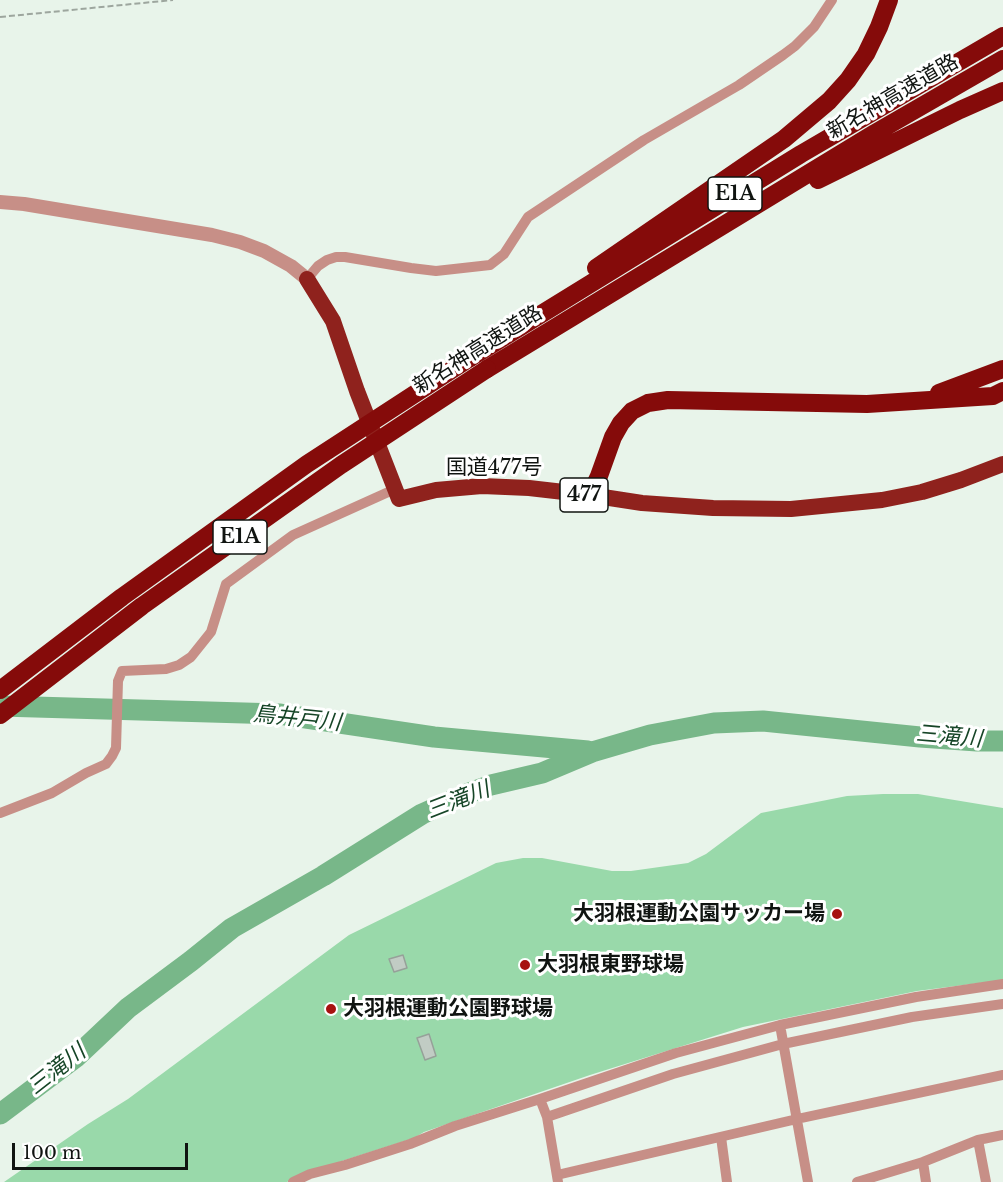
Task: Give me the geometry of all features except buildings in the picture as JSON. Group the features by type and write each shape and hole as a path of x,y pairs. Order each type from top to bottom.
{"highway":[{"path":"493,343 618,252 784,140 813,115 839,90 858,67 879,27 889,0"},
{"name":"新名神高速道路","path":"0,690 122,597 307,464 493,343 801,154 1003,36"},
{"name":"新名神高速道路","path":"0,715 151,599 341,465 487,369 875,133 1003,59"},
{"path":"716,229 951,114 1003,91"},
{"path":"307,279 333,321 395,489"},
{"path":"918,400 1003,369"},
{"path":"590,495 613,437 621,423 633,411 648,403 668,400 867,404 993,396 1003,391"},
{"name":"国道477号","path":"395,489 399,499 436,490 482,486 529,488 642,503 703,508 791,509 882,500 922,492 1003,464"}],"street":[{"path":"0,202 24,204 240,242 264,251 291,266 307,279 318,266 336,257 436,271 490,265 504,254 528,217 644,140 769,65 795,46 814,27 832,0"},
{"path":"0,813 51,793 106,764 116,748 118,681 122,671 166,669 179,665 191,657 211,632 226,584 293,534 395,489"},
{"path":"293,1182 310,1174 410,1144 454,1126 676,1053 780,1025 916,997 1003,984"},
{"path":"547,1117 673,1074 783,1044 912,1017 1003,1004"},
{"path":"780,1025 808,1182"},
{"path":"540,1099 547,1117 558,1179 797,1119 1003,1075"},
{"path":"864,1181 978,1140 1003,1135"},
{"path":"721,1137 727,1182"},
{"path":"978,1140 986,1182"},
{"path":"923,1161 926,1182"}],"path":[{"path":"0,17 173,0"}],"green space":[{"path":"918,794 1003,808 1003,980 917,991 743,1027 590,1075 287,1182 4,1182 128,1099 349,935 496,863 523,858 542,858 612,871 631,871 688,863 706,854 761,813 847,796"}],"waterway":[{"name":"鳥井戸川","path":"0,706 279,714 434,737 588,751"},
{"name":"三滝川","path":"0,1114 76,1057 128,1008 232,928 323,876 422,814 469,793 491,785 542,773 592,752 650,735 714,723 763,721 920,737 1003,741"}],"place":[{"name":"大羽根運動公園サッカー場","path":"837,914"},
{"name":"大羽根東野球場","path":"525,965"},
{"name":"大羽根運動公園野球場","path":"331,1009"}]}
